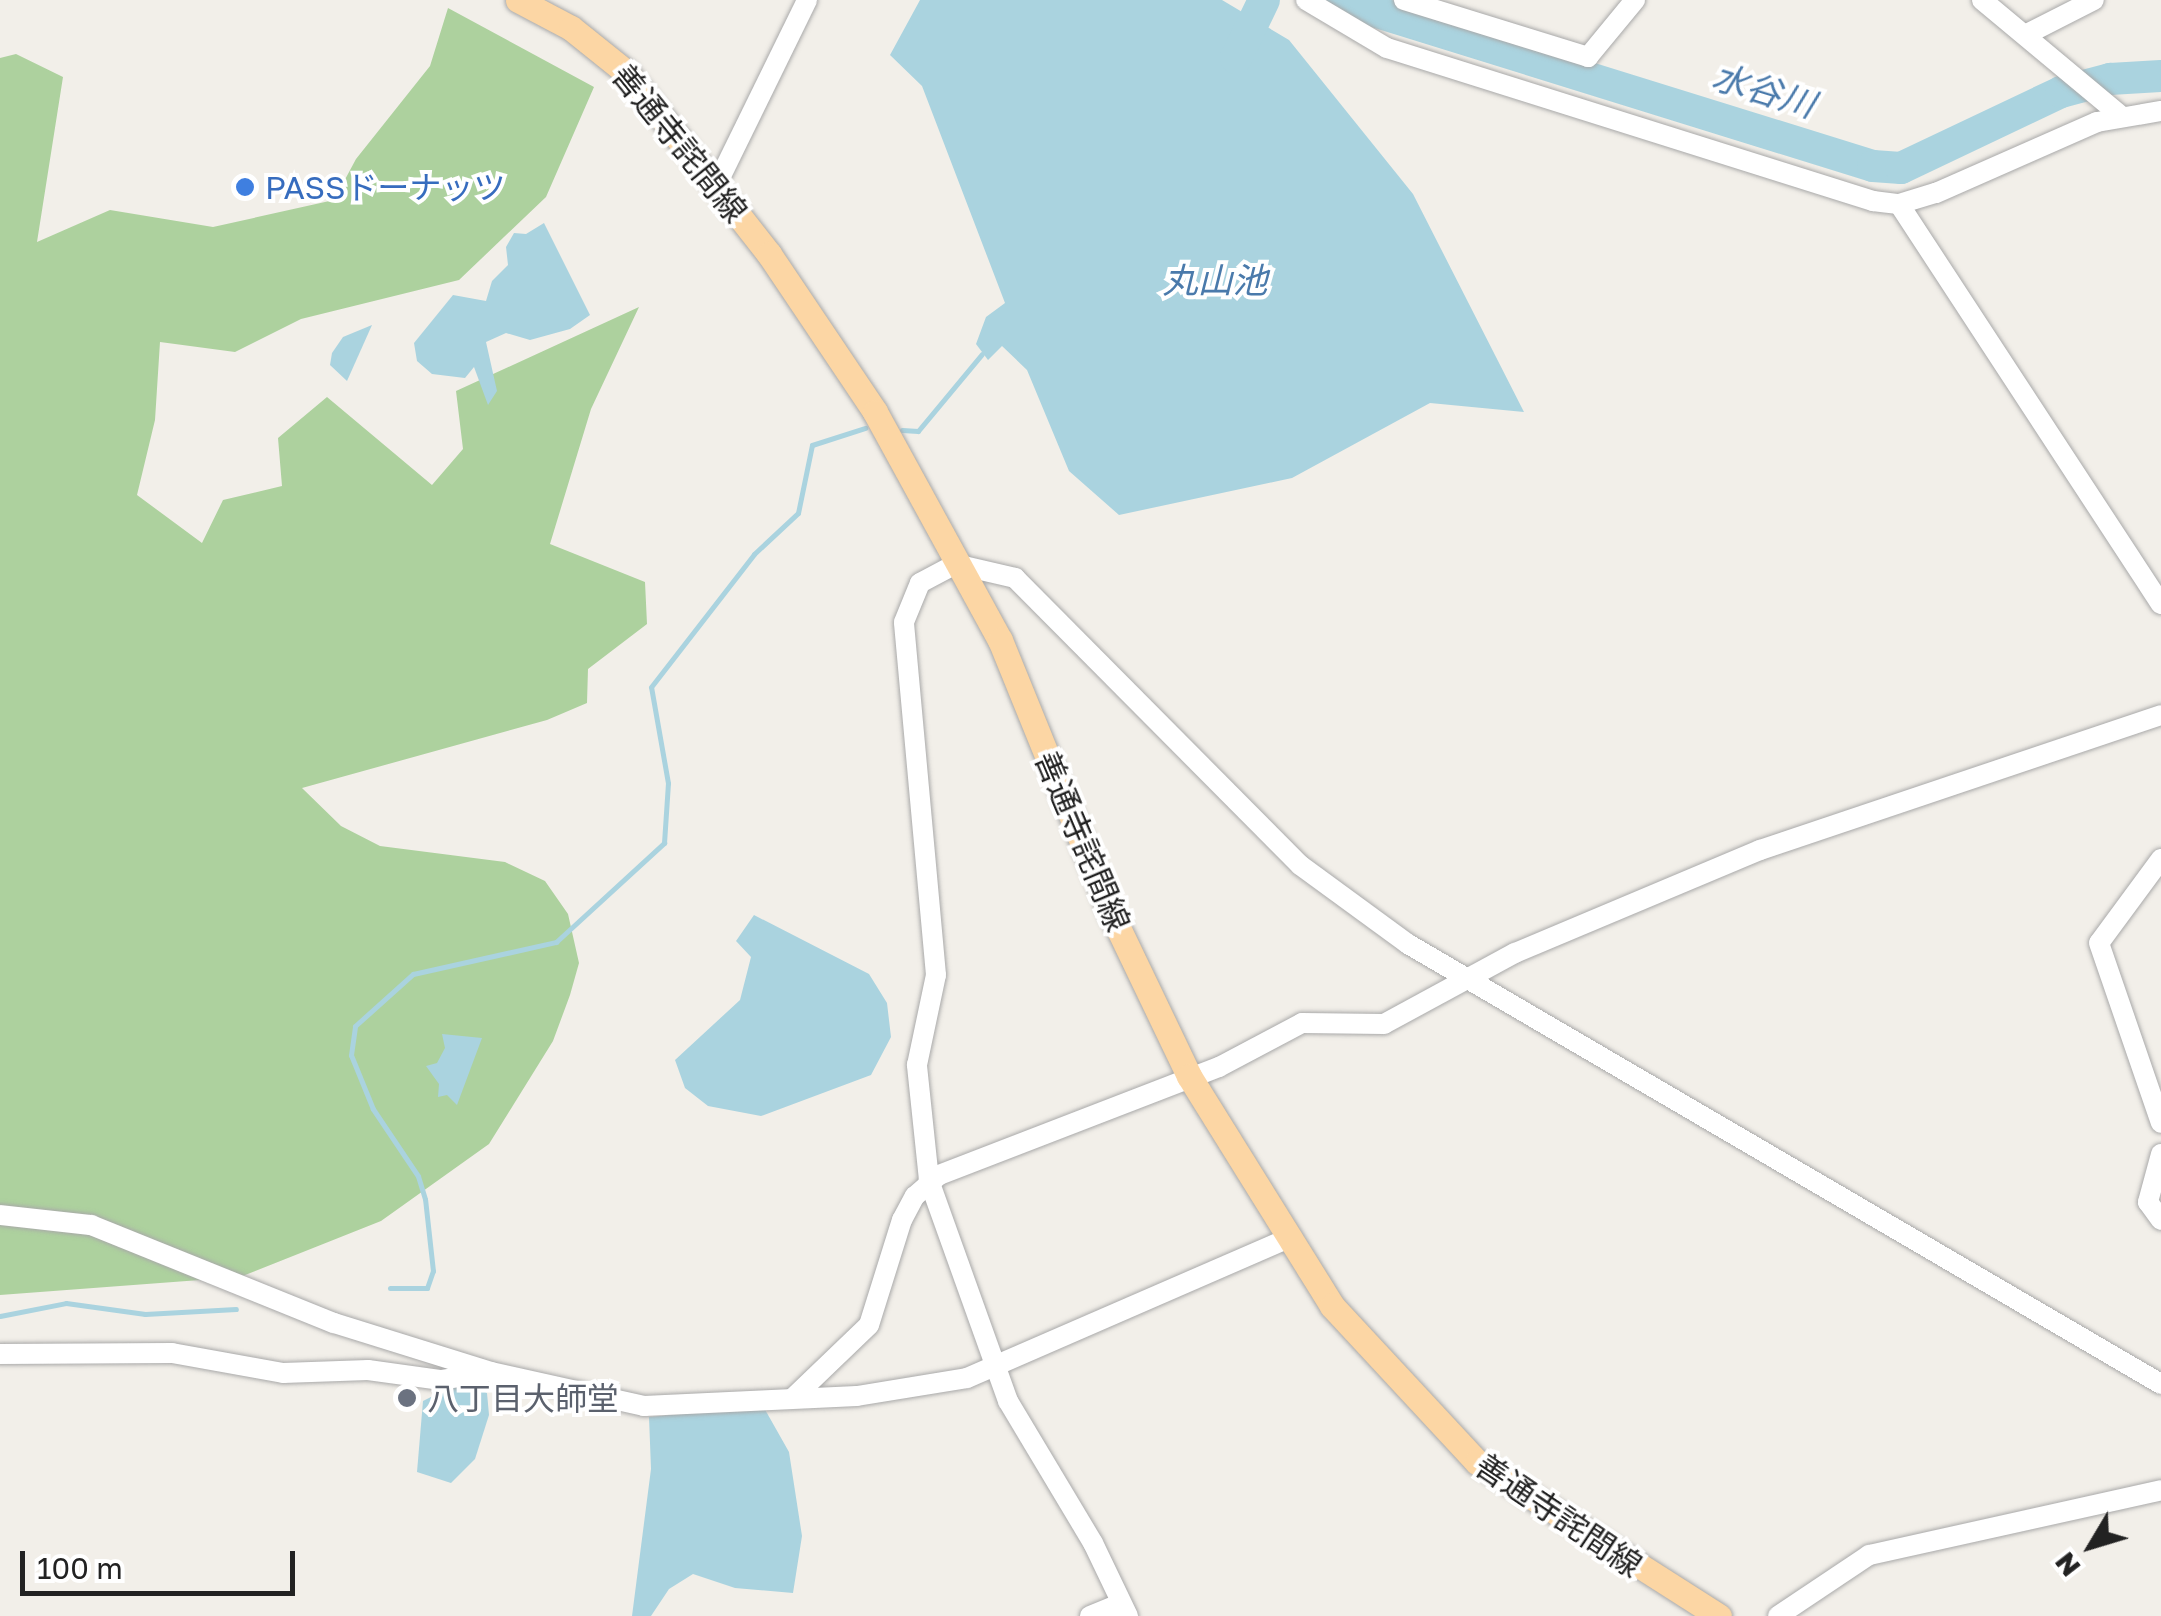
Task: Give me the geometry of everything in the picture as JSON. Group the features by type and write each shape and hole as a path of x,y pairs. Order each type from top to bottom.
{"main road":[{"name":"善通寺詫間線","path":"530,2 627,73 717,184 875,412 1000,640 1111,913 1189,1076 1287,1238 1380,1364 1477,1462 1719,1616"}],"street":[{"path":"717,184 807,0"},
{"path":"1306,0 1387,48 1899,204 2121,116 2161,111"},
{"path":"1404,0 1588,57 1635,0"},
{"path":"1982,0 2121,116"},
{"path":"2025,35 2094,0"},
{"path":"1899,204 2161,604"},
{"path":"1090,1616 1123,1610 1093,1544 1008,1401 929,1180 918,1066 936,975 904,622 920,583 955,564 1014,578 1300,865 1466,980 2161,1384"},
{"path":"792,1398 870,1325 902,1220 929,1180 1189,1076 1302,1022 1384,1024 1466,980 1760,850 2161,715"},
{"path":"2161,860 2099,943 2161,1124"},
{"path":"2161,1154 2148,1202 2161,1220"},
{"path":"0,1215 91,1226 334,1323 491,1372 644,1406 926,1387 999,1368 1287,1238"},
{"path":"0,1354 172,1353 283,1373 368,1370 441,1380 491,1372"},
{"path":"1778,1616 1828,1578 1898,1546 2161,1490"}],"green space":[{"path":"448,8 594,87 546,197 459,280 301,319 235,352 160,342 155,420 137,495 202,543 223,500 282,486 278,438 327,397 432,485 463,449 456,391 639,307 591,409 550,544 645,582 647,624 588,669 587,703 547,720 302,788 341,826 380,846 505,862 545,881 568,914 579,963 570,995 553,1041 489,1144 381,1221 240,1277 0,1295 0,58 16,54 63,77 37,242 110,210 213,227 334,200 356,159 430,66"}],"water":[{"name":"丸山池","path":"920,0 1222,0 1289,40 1413,194 1524,412 1430,403 1292,478 1119,515 1069,471 1027,370 1002,346 988,360 976,344 986,317 1005,303 922,86 890,55"},
{"path":"544,223 590,315 570,329 530,340 506,333 486,342 497,391 488,405 474,367 465,378 432,374 417,361 414,343 453,295 486,301 492,281 508,265 506,247 514,233 526,234"},
{"path":"372,325 347,381 330,365 332,353 343,337"},
{"path":"754,915 869,974 887,1003 891,1037 871,1075 761,1116 708,1106 685,1088 675,1060 740,1000 751,957 736,941"},
{"path":"442,1034 482,1038 457,1105 447,1095 438,1097 439,1084 426,1066 437,1063 445,1048"},
{"path":"463,1381 487,1393 489,1415 475,1459 451,1483 417,1472 423,1401"},
{"path":"763,1406 789,1452 802,1536 793,1593 735,1588 693,1574 669,1589 651,1616 632,1616 651,1469 649,1417"}],"waterway":[{"name":"水谷川","path":"1236,58 1264,0"},
{"name":"水谷川","path":"1338,0 1873,166 1901,168 2061,92 2110,79 2161,76"},
{"path":"902,430 918,431 982,354"},
{"path":"390,1288 427,1288 433,1271 425,1199 418,1176 373,1109 351,1055 355,1026 413,974 556,942 664,843 668,783 651,687 754,554 798,513 812,445 865,428"},
{"path":"0,1316 66,1303 145,1314 236,1309"}],"place":[{"name":"PASSドーナッツ","path":"245,187"},
{"name":"八丁目大師堂","path":"407,1398"}]}
